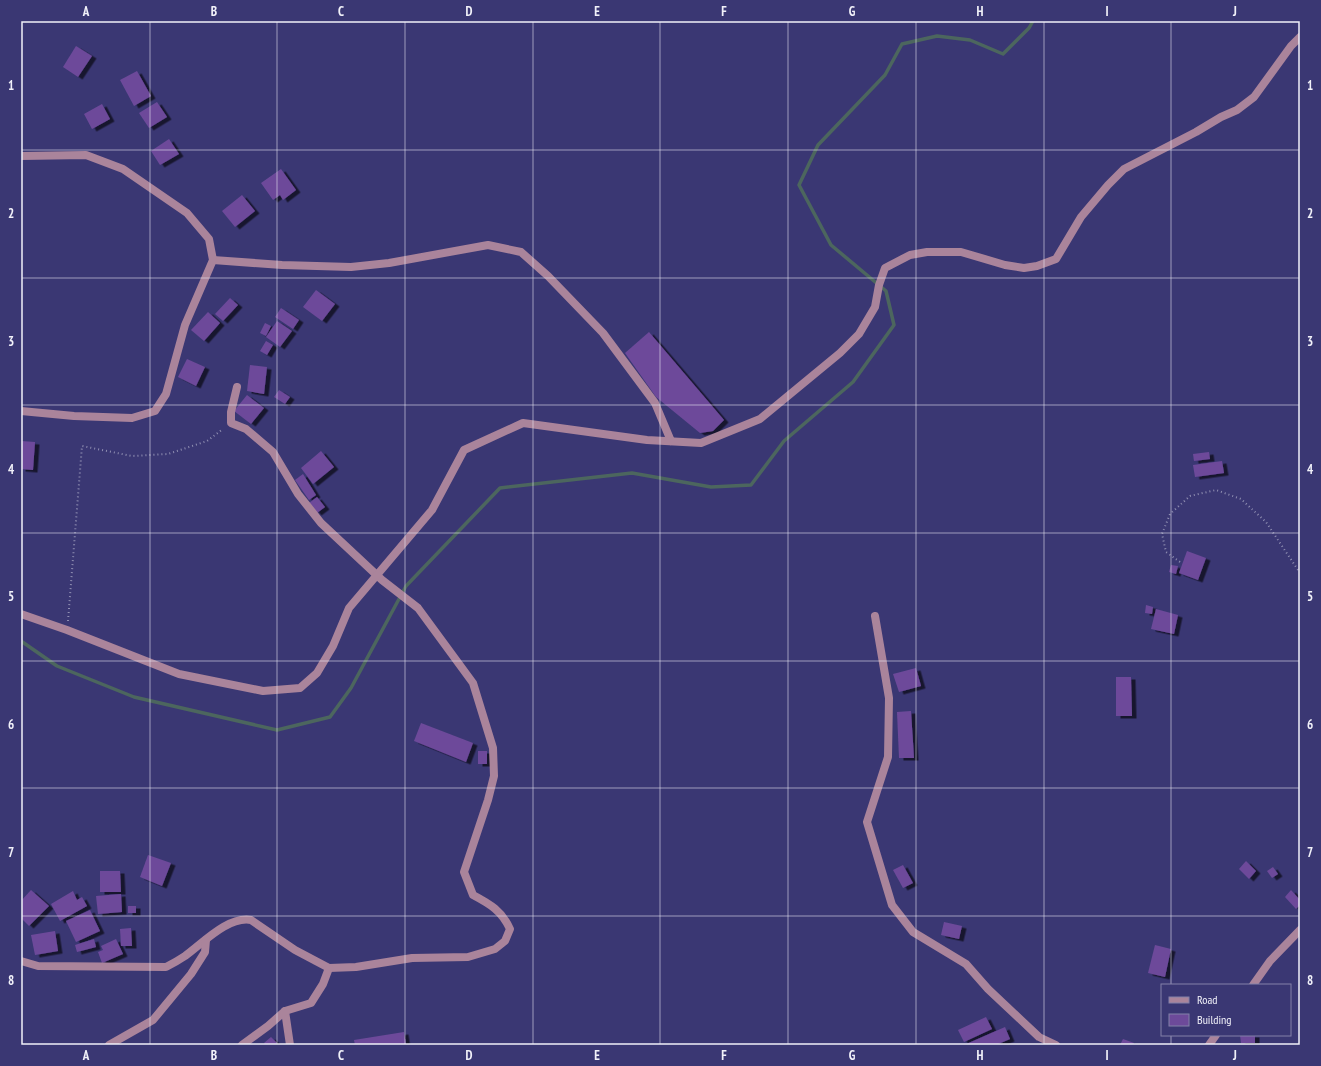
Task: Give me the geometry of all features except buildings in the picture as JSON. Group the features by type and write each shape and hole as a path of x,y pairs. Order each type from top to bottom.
{"street":[{"path":"21,614 67,630 180,674 263,691 300,688 318,673 333,646 349,608 380,578 432,510 464,450 523,423 647,440 701,443 760,419 840,353 860,334 875,307 879,285 885,268 910,255 927,252 960,252 1005,266 1024,268 1037,266 1056,259 1081,217 1108,184 1124,168 1196,132 1220,117 1237,110 1254,97 1291,46 1300,37"},
{"path":"21,156 86,155 123,169 187,213 209,239 213,260 185,325 166,394 155,411 132,418 74,416 21,411"},
{"path":"213,260 282,265 351,267 389,263 488,245 521,252 548,276 603,333 655,403 671,441"},
{"path":"21,961 38,966 166,967 184,957 223,927 244,919 251,920 295,950 329,968 356,967 412,958 468,957 495,949 505,941 510,929 505,918 488,903 473,895 464,872 488,800 494,776 493,748 473,683 418,608 380,578 321,523 298,494 273,452 246,429 231,423 231,412 237,387"},
{"path":"875,616 889,698 888,757 867,822 892,905 913,932 966,964 988,989 1039,1037 1056,1045"},
{"path":"1254,984 1270,961 1300,930"},
{"path":"109,1045 153,1020 191,974 205,952 206,940"},
{"path":"242,1045 268,1026 285,1011 311,1003 323,984 329,968"},
{"path":"285,1011 290,1045"},
{"path":"1209,1045 1215,1036"}],"path":[{"path":"67,630 82,446 132,456 168,454 207,441 231,423"},
{"path":"1180,562 1166,552 1162,534 1170,514 1190,496 1216,490 1241,499 1266,522 1300,573"}],"waterway":[{"path":"21,641 57,666 134,697 277,730 330,717 351,688 406,586 500,488 632,473 711,487 751,485 784,441 853,382 894,325 886,291 831,245 799,185 818,145 885,75 902,44 937,36 970,40 1003,54 1029,28 1033,21"}]}
